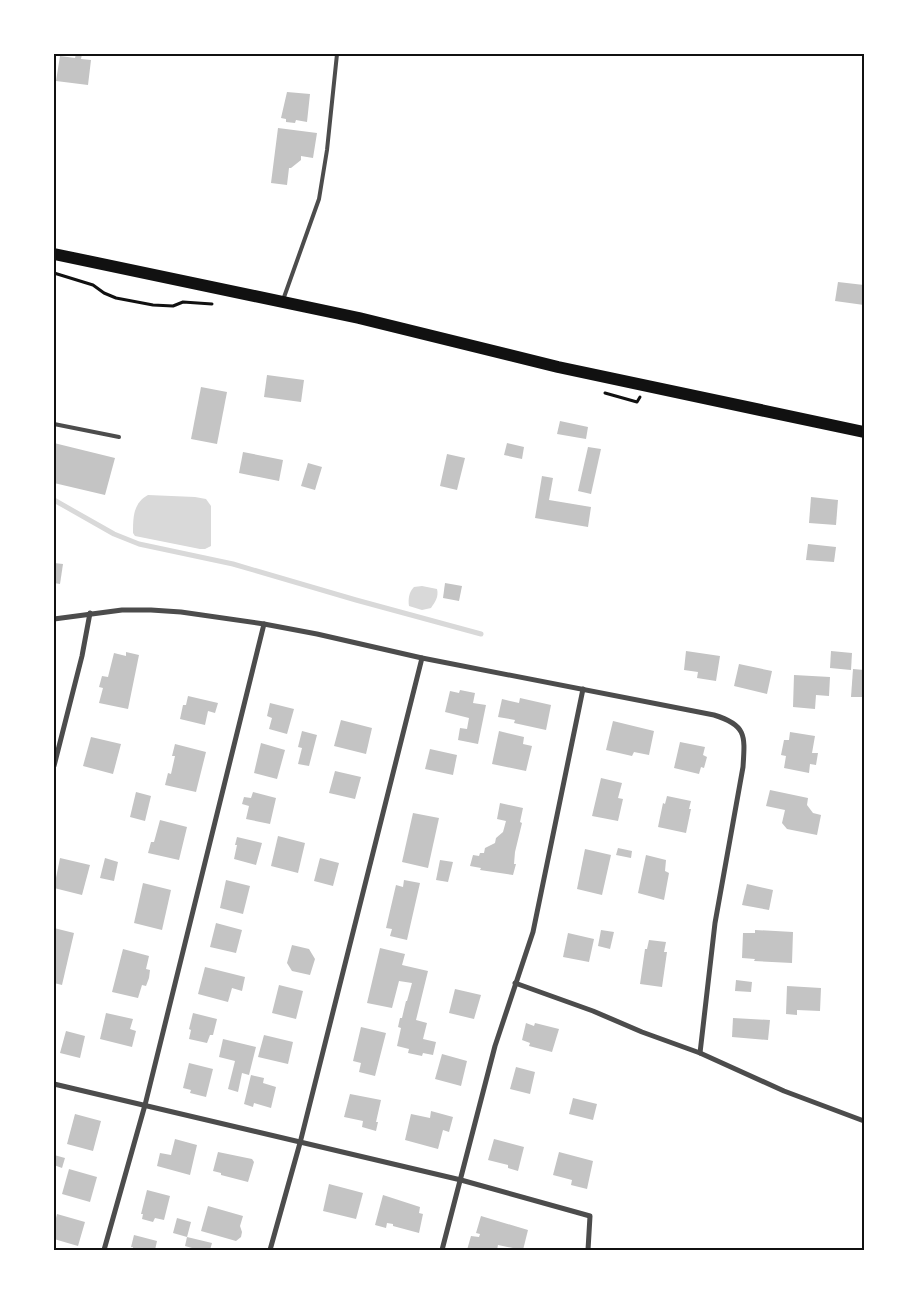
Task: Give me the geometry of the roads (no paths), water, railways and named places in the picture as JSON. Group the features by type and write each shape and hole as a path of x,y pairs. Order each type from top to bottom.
{"main road":[{"path":"54,254 367,320 512,356 864,432"}],"street":[{"path":"54,619 90,614 151,610 181,612 264,624 422,658 583,688 729,719 738,726 743,736 743,767 715,923 700,1053"},
{"path":"54,766 82,656 90,614"},
{"path":"104,1250 145,1105 264,624"},
{"path":"270,1250 300,1143 422,658"},
{"path":"442,1250 495,1046 532,932 583,688"},
{"path":"515,983 700,1053 776,1088 864,1122"},
{"path":"54,1084 460,1180 590,1216 588,1250"}],"lane":[{"path":"282,302 319,200 338,54"},
{"path":"54,424 120,437"}],"waterway":[{"path":"54,500 114,534 139,544 233,564 481,634"}]}
